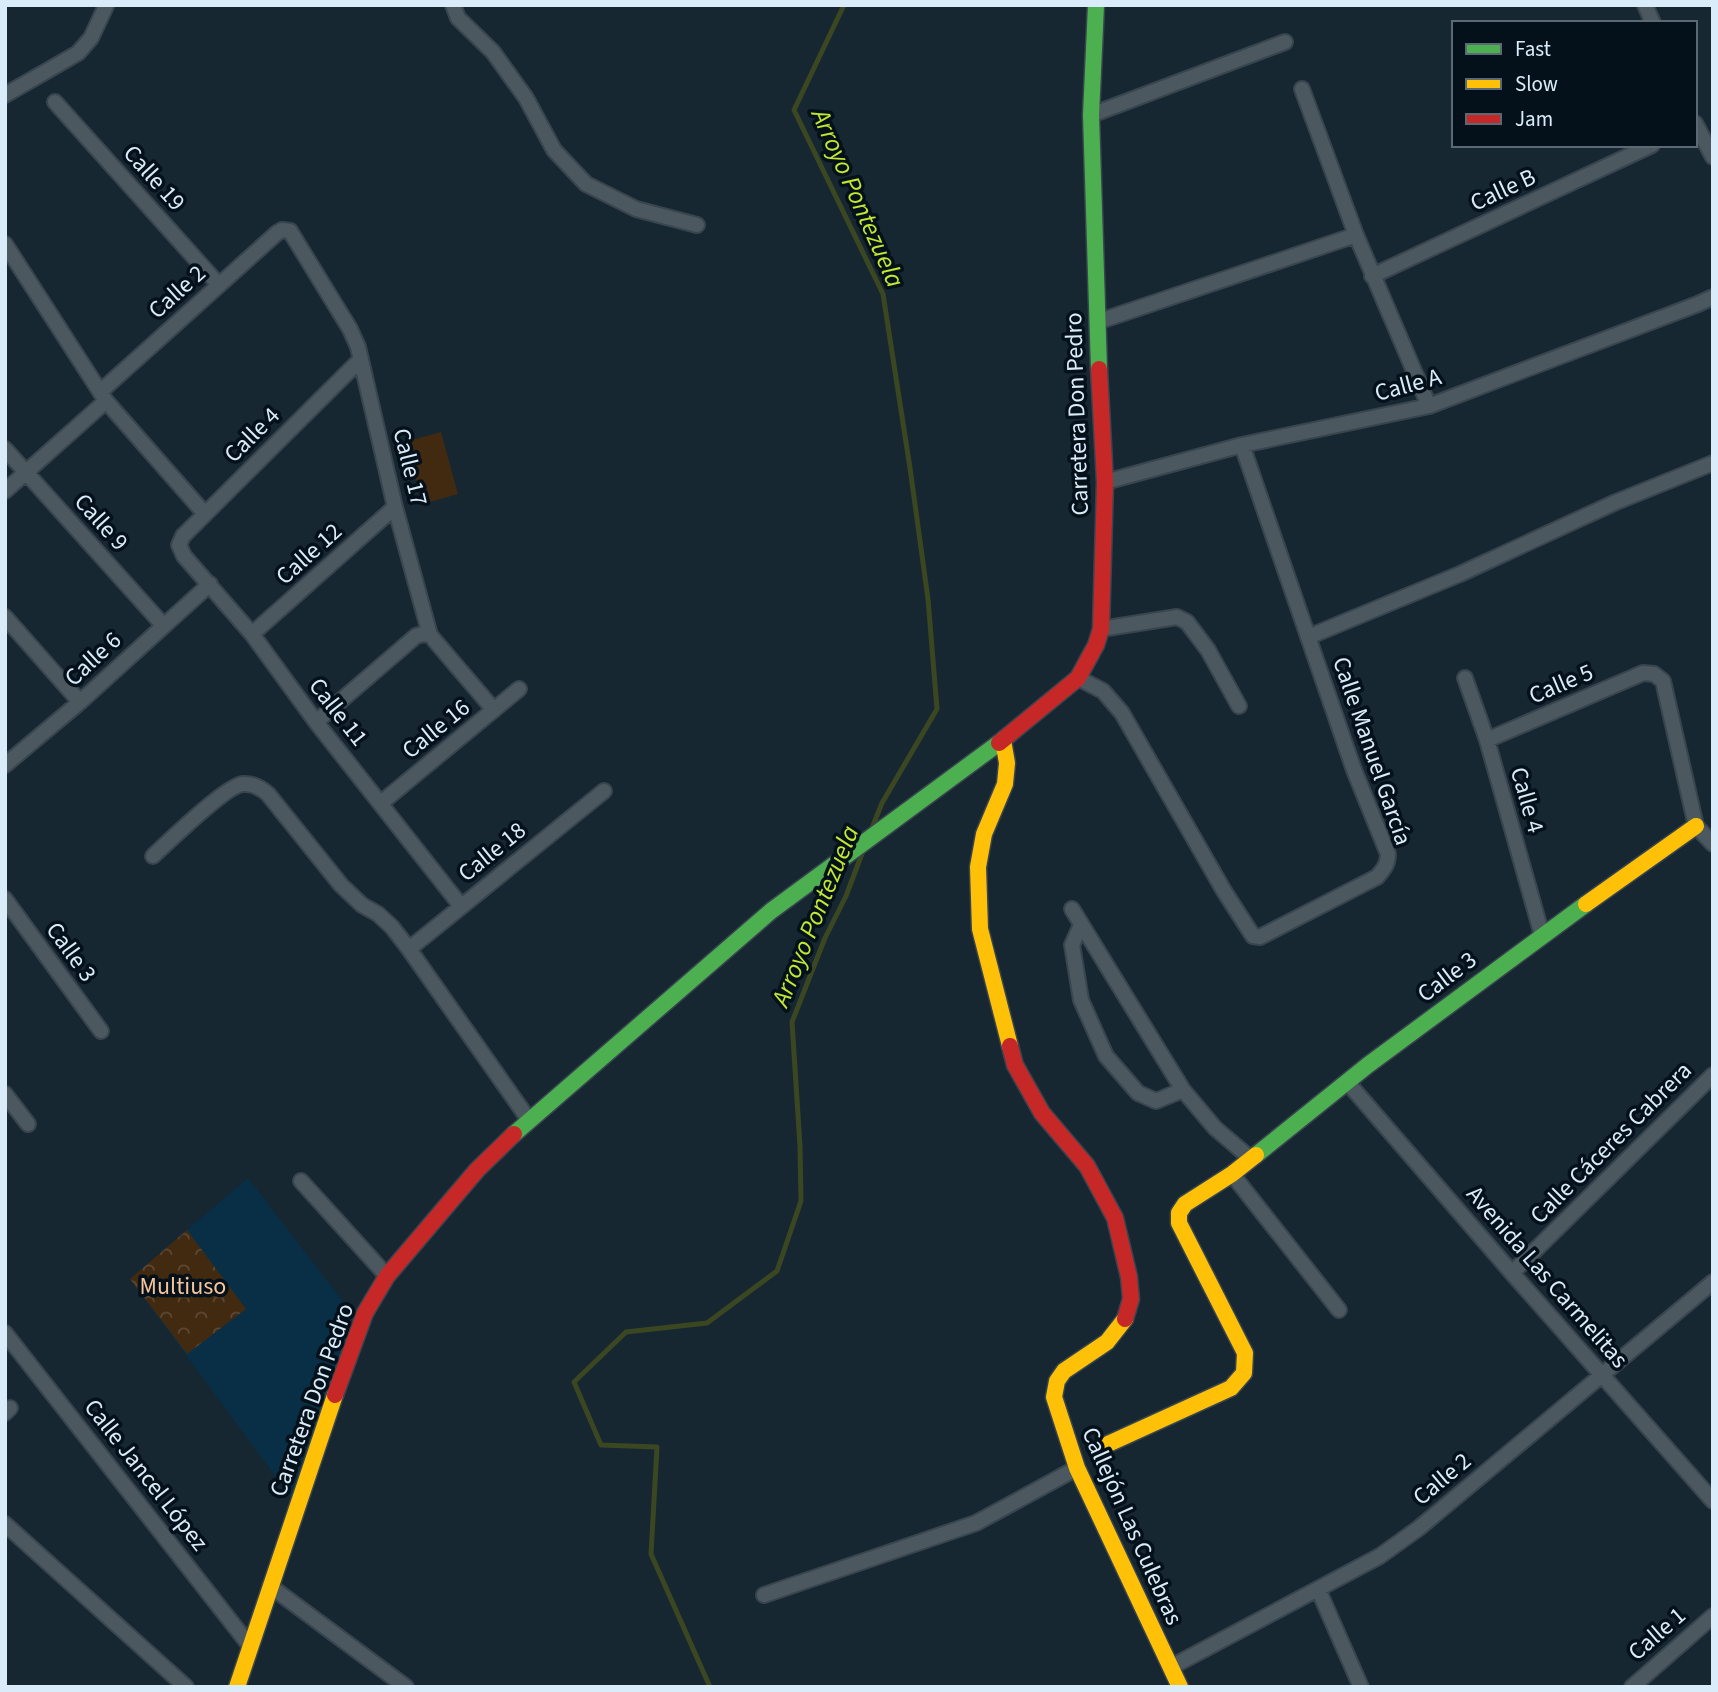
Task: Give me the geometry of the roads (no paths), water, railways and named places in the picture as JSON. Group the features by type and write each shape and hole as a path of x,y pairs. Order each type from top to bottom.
{"street":[{"path":"453,5 458,18 493,52 526,98 554,150 586,184 636,209 697,225"},
{"name":"Carretera Don Pedro","path":"237,1687 345,1366 365,1313 387,1276 477,1170 529,1120 771,911 1003,740 1078,678 1096,645 1101,629 1105,481 1091,115 1096,5"},
{"path":"1645,5 1652,21"},
{"path":"5,95 78,52 91,38 107,6"},
{"path":"1091,115 1285,42"},
{"path":"1301,89 1356,235 1429,406"},
{"name":"Calle 19","path":"55,102 219,285"},
{"path":"1697,126 1713,157"},
{"name":"Calle B","path":"1373,276 1648,147"},
{"name":"Calle 2","path":"5,491 27,473 219,285 277,233 286,229"},
{"name":"Calle 17","path":"286,229 293,234 350,329 361,359 430,635 494,710"},
{"path":"1097,322 1356,235"},
{"path":"5,244 103,396 205,514"},
{"name":"Calle A","path":"1105,481 1242,445 1429,406 1713,297"},
{"name":"Calle 4","path":"179,545 183,536 361,359"},
{"name":"Calle Manuel García","path":"1078,678 1103,691 1122,713 1224,891 1253,936 1260,937 1377,877 1385,869 1388,854 1358,782 1242,445"},
{"name":"Calle 9","path":"5,449 163,625"},
{"path":"1308,637 1460,574 1616,502 1713,463"},
{"name":"Calle 12","path":"252,634 396,507"},
{"name":"Calle 11","path":"179,545 184,556 252,634 316,722 461,906"},
{"name":"Calle 6","path":"5,765 80,702 210,584"},
{"path":"5,617 80,702"},
{"path":"1101,629 1177,617 1187,622 1208,650 1239,706"},
{"path":"316,722 416,636 430,635"},
{"name":"Calle 5","path":"1487,740 1643,674 1654,674 1663,681 1696,826"},
{"name":"Calle 4","path":"1465,678 1487,740 1542,935"},
{"name":"Calle 16","path":"382,803 519,689"},
{"name":"Callejón Las Culebras","path":"1003,740 1007,762 1005,784 984,834 978,867 980,929 1015,1065 1042,1113 1087,1166 1115,1219 1129,1277 1131,1299 1124,1321 1107,1342 1064,1371 1057,1381 1054,1397 1077,1468 1180,1687"},
{"path":"153,856 237,785 251,784 268,794 341,885 392,927 529,1120"},
{"name":"Calle 18","path":"409,949 604,791"},
{"path":"1696,826 1713,844"},
{"name":"Calle 3","path":"1108,1444 1231,1388 1244,1373 1245,1353 1179,1223 1185,1204 1232,1174 1368,1065 1542,935 1696,826"},
{"name":"Calle 3","path":"5,899 101,1031"},
{"path":"1072,909 1183,1090 1215,1128 1251,1158"},
{"path":"1081,925 1072,945 1081,1000 1106,1056 1138,1093 1156,1101 1183,1090"},
{"name":"Calle Cáceres Cabrera","path":"1511,1273 1713,1074"},
{"name":"Avenida Las Carmelitas","path":"1348,1083 1511,1273 1713,1501"},
{"path":"5,1094 28,1124"},
{"path":"1232,1174 1339,1310"},
{"path":"301,1181 387,1276"},
{"name":"Calle 2","path":"1171,1667 1380,1556 1419,1528 1713,1282"},
{"name":"Calle Jancel López","path":"5,1333 250,1647"},
{"path":"764,1595 976,1523 1077,1468"},
{"path":"5,1524 186,1687"},
{"path":"270,1586 406,1687"},
{"path":"1318,1589 1361,1687"},
{"name":"Calle 1","path":"1632,1687 1713,1616"}],"waterway":[{"name":"Arroyo Pontezuela","path":"844,5 794,110 883,294 928,599 937,709 882,803 872,828"},
{"name":"Arroyo Pontezuela","path":"710,1687 651,1554 657,1447 601,1445 574,1382 626,1332 707,1323 777,1271 801,1201 792,1022 863,851"}],"park label":[{"name":"Multiuso","path":"183,1286"}]}
